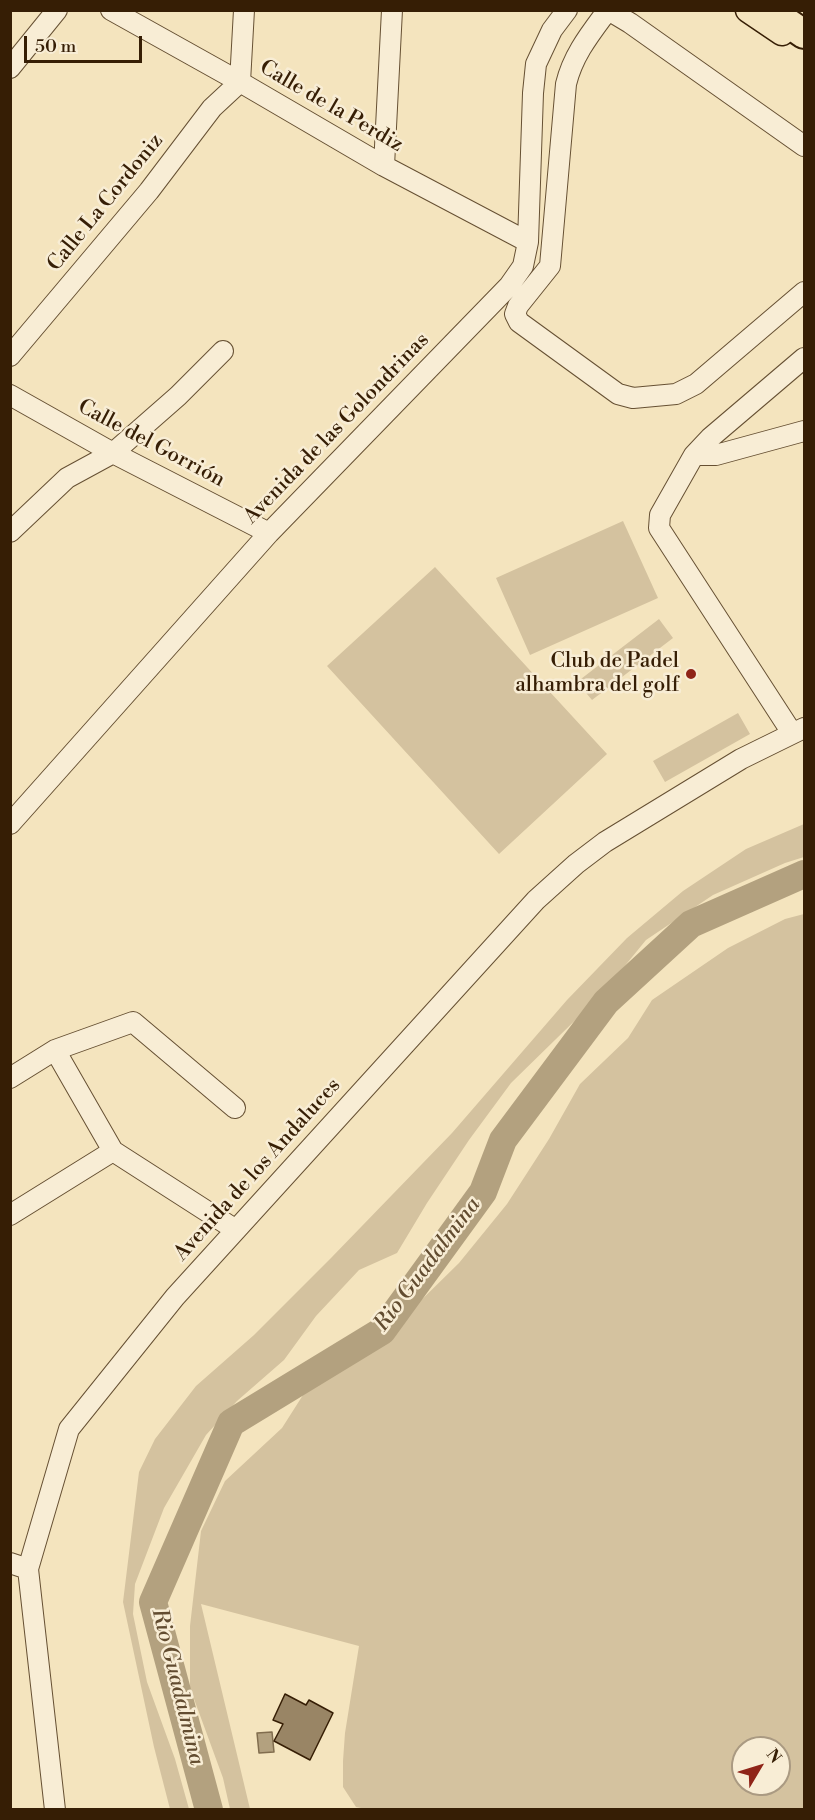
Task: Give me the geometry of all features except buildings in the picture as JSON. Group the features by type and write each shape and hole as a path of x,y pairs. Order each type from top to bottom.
{"highway":[{"path":"769,10 804,34"}],"main road":[{"path":"748,10 804,47"}],"street":[{"path":"10,68 57,10"},
{"name":"Calle de la Perdiz","path":"111,10 384,166 528,242"},
{"path":"240,82 244,10"},
{"path":"384,166 392,10"},
{"name":"Avenida de las Golondrinas","path":"10,824 269,533 509,286 523,266 528,242 536,64 552,30 567,10"},
{"path":"804,146 630,23 607,11 579,50 570,68 566,84 550,266 518,306 515,314 519,322 618,394 633,398 676,394 696,384 804,292"},
{"name":"Calle La Cordoniz","path":"10,356 149,191 212,108 240,82"},
{"path":"10,532 67,478 113,453 178,396 223,351"},
{"path":"798,731 659,528 660,515 694,455 804,358"},
{"name":"Calle del Gorrión","path":"10,395 113,453 269,533"},
{"path":"694,455 716,455 804,431"},
{"name":"Avenida de los Andaluces","path":"55,1809 19,1566 69,1430 175,1297 536,900 605,842 741,759 798,731"},
{"path":"10,1078 55,1050 133,1022 235,1108"},
{"path":"55,1050 113,1151 236,1230"},
{"path":"10,1215 113,1151"}],"shaded area":[{"path":"623,521 658,598 530,655 496,578"},
{"path":"435,567 607,754 499,854 327,666"},
{"path":"659,619 673,638 592,700 577,682"},
{"path":"738,713 750,734 665,782 653,761"},
{"path":"804,824 804,857 713,895 646,940 601,995 511,1083 469,1140 397,1253 359,1270 316,1316 284,1360 237,1401 206,1435 164,1508 135,1584 133,1614 147,1682 175,1759 189,1809 170,1809 154,1747 123,1602 139,1472 155,1439 196,1386 254,1335 452,1133 567,1000 627,938 683,891 746,849"},
{"path":"804,914 804,1809 371,1810 356,1807 343,1787 343,1761 345,1733 359,1646 201,1604 250,1809 230,1809 223,1778 190,1688 190,1626 201,1531 225,1481 282,1428 303,1395 355,1360 401,1320 459,1263 507,1204 549,1139 580,1084 628,1038 652,1000 728,948 785,919"},
{"path":"272,1732 274,1752 259,1753 257,1733"}],"waterway":[{"name":"Rio Guadalmina","path":"209,1810 153,1602 231,1423 382,1331 483,1192 503,1140 606,1002 691,924 804,874"}],"place":[{"name":"Club de Padel alhambra del golf","path":"691,674"}]}
